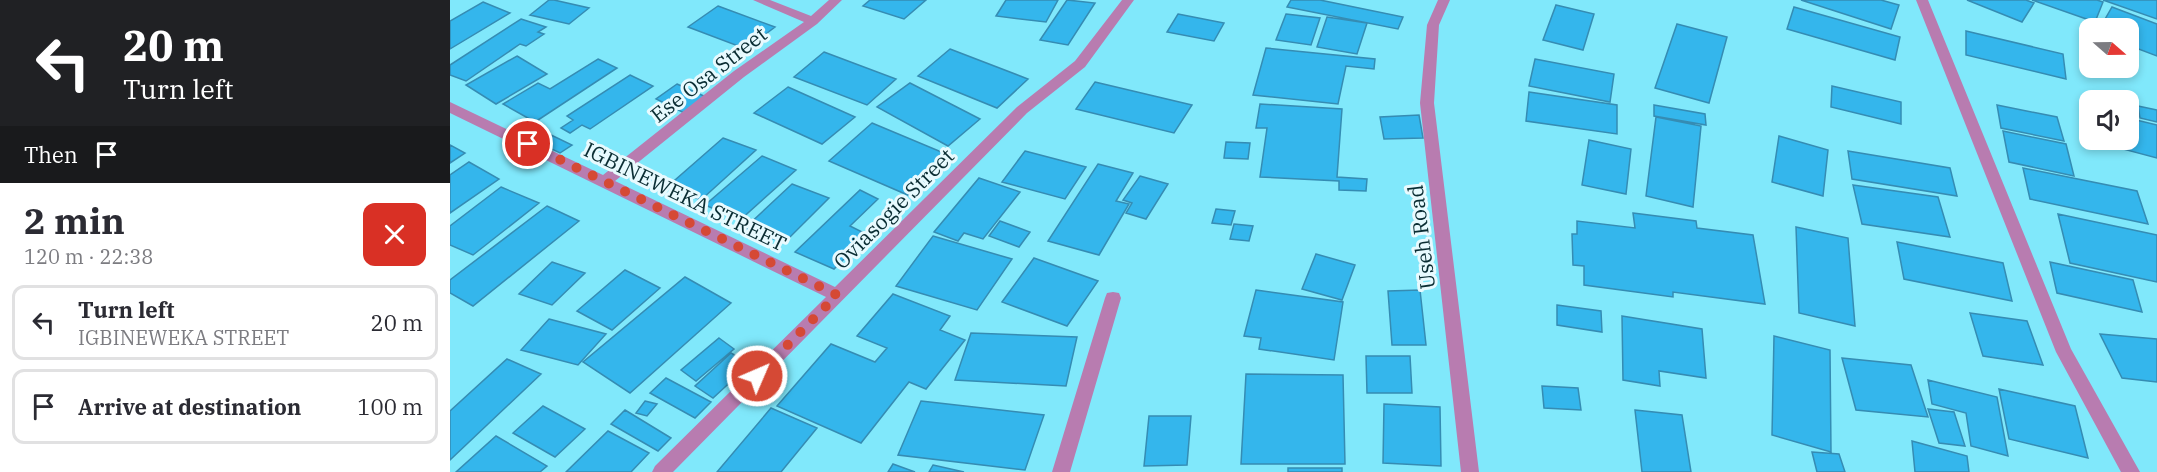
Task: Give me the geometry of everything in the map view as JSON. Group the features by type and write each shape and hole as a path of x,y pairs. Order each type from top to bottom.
{"street":[{"path":"759,0 813,21"},
{"name":"Ese Osa Street","path":"606,181 740,74 813,21 836,0"},
{"name":"Oviasogie Street","path":"661,472 1022,110 1080,64 1128,0"},
{"name":"Useh Road","path":"1444,0 1433,25 1427,103 1470,472"},
{"path":"1922,0 2064,352 2130,472"},
{"name":"IGBINEWEKA STREET","path":"450,107 837,295"},
{"path":"1060,472 1113,298"}],"building":[{"path":"549,0 589,8 569,24 530,15"},
{"path":"870,0 926,0 904,19 863,6"},
{"path":"1006,0 1058,0 1046,22 996,16"},
{"path":"1067,0 1095,3 1068,45 1040,40"},
{"path":"1291,0 1320,0 1403,17 1398,29 1287,7"},
{"path":"1801,0 1881,0 1899,5 1891,29"},
{"path":"1967,0 2026,0 2034,3 2022,22"},
{"path":"2032,0 2097,0 2103,2 2097,18 2084,18"},
{"path":"2103,0 2157,0 2157,19"},
{"path":"483,2 510,13 450,49 450,21"},
{"path":"1556,5 1594,14 1583,50 1543,40"},
{"path":"718,6 775,27 746,49 688,27"},
{"path":"1794,7 1900,37 1895,60 1787,29"},
{"path":"2112,7 2157,24 2157,56 2139,49 2139,18 2106,18"},
{"path":"1178,14 1224,23 1214,41 1167,32"},
{"path":"1286,14 1320,18 1311,45 1276,40"},
{"path":"1327,17 1367,23 1357,54 1317,47"},
{"path":"521,19 546,27 538,32 544,34 526,46 520,44 466,81 450,75 450,65"},
{"path":"1677,24 1727,37 1709,103 1655,88"},
{"path":"1966,31 2063,54 2066,79 1966,55"},
{"path":"1266,48 1375,59 1374,69 1346,66 1338,104 1253,95"},
{"path":"950,49 1028,79 997,108 918,76"},
{"path":"824,52 896,79 867,105 794,77"},
{"path":"517,56 547,74 496,104 466,85"},
{"path":"598,59 617,68 535,122 503,104 538,83 550,89"},
{"path":"1535,59 1614,74 1610,102 1529,86"},
{"path":"630,75 653,86 590,129 582,125 570,133 561,128 573,120 567,116"},
{"path":"1095,82 1192,105 1174,133 1076,109"},
{"path":"910,83 980,119 948,146 877,107"},
{"path":"677,84 706,97 684,113 656,99"},
{"path":"1832,86 1901,102 1901,124 1831,107"},
{"path":"788,87 855,117 822,144 754,113"},
{"path":"1529,92 1617,105 1617,134 1526,121"},
{"path":"1260,104 1342,109 1337,177 1367,179 1366,191 1339,190 1339,181 1260,177 1267,128 1256,128"},
{"path":"1654,105 1705,114 1706,125 1654,116"},
{"path":"1997,105 2057,117 2064,141 2001,128"},
{"path":"2139,106 2157,110 2157,122 2140,118"},
{"path":"1419,115 1423,138 1384,139 1380,117"},
{"path":"1656,117 1701,126 1693,207 1646,196"},
{"path":"2139,121 2157,125 2157,158 2127,150 2139,150"},
{"path":"872,123 951,156 910,196 829,161"},
{"path":"2003,131 2066,144 2074,176 2009,162"},
{"path":"549,134 572,145 560,153 537,142"},
{"path":"1779,136 1828,150 1823,196 1772,182"},
{"path":"723,138 756,150 701,200 667,187"},
{"path":"1589,140 1631,149 1626,194 1582,185"},
{"path":"1226,142 1250,143 1248,159 1224,158"},
{"path":"450,145 465,153 450,163"},
{"path":"1025,151 1086,167 1065,199 1002,182"},
{"path":"1848,151 1950,168 1957,196 1852,179"},
{"path":"762,156 796,170 740,220 705,205"},
{"path":"469,162 499,179 450,213 450,175"},
{"path":"1098,164 1133,173 1116,201 1129,204 1099,255 1048,241"},
{"path":"2023,168 2137,191 2148,224 2030,199"},
{"path":"1140,176 1168,184 1146,219 1126,213 1132,203 1123,200"},
{"path":"979,178 1020,192 983,239 964,233 958,241 934,232"},
{"path":"792,184 829,198 784,243 745,228"},
{"path":"1853,185 1938,197 1950,237 1862,224"},
{"path":"501,187 539,203 473,255 450,245 450,226"},
{"path":"860,190 878,199 850,226 868,235 834,269 795,252"},
{"path":"547,206 579,221 473,306 450,293 450,280"},
{"path":"1216,209 1235,211 1231,225 1212,223"},
{"path":"1633,213 1696,221 1697,228 1753,235 1765,304 1673,292 1673,297 1584,285 1584,266 1573,265 1572,234 1577,234 1577,221 1635,228"},
{"path":"2058,214 2157,235 2157,282 2070,263"},
{"path":"1000,221 1030,232 1019,247 989,236"},
{"path":"1234,224 1253,226 1249,241 1230,239"},
{"path":"1796,227 1848,238 1855,326 1799,313"},
{"path":"933,236 1012,259 977,310 896,286"},
{"path":"1897,242 2003,263 2012,301 1904,279"},
{"path":"1316,254 1355,265 1342,300 1302,289"},
{"path":"1034,258 1098,281 1067,326 1002,302"},
{"path":"552,262 585,273 552,305 519,294"},
{"path":"2050,262 2133,280 2142,312 2057,293"},
{"path":"625,270 660,288 612,330 577,311"},
{"path":"685,277 731,303 630,393 583,362"},
{"path":"1256,290 1343,302 1334,360 1259,349 1261,338 1244,336"},
{"path":"1420,290 1426,345 1392,345 1388,291"},
{"path":"893,294 950,316 940,330 965,340 926,389 909,382 861,443 777,406 831,344 875,362 887,348 857,336"},
{"path":"1557,305 1601,311 1602,332 1557,325"},
{"path":"1970,313 2027,321 2043,365 1983,356"},
{"path":"1622,316 1702,329 1706,378 1659,371 1660,386 1623,380"},
{"path":"549,319 606,334 578,365 521,350"},
{"path":"971,333 1077,337 1066,386 955,380"},
{"path":"2100,334 2157,339 2157,382 2122,378"},
{"path":"1774,336 1830,350 1831,452 1772,435"},
{"path":"719,338 734,349 696,381 681,370"},
{"path":"731,353 750,364 713,398 695,386"},
{"path":"1366,356 1410,356 1412,393 1367,393"},
{"path":"1842,358 1911,365 1928,417 1856,410"},
{"path":"507,359 541,374 450,460 450,411"},
{"path":"1246,374 1343,375 1345,464 1241,464"},
{"path":"666,378 711,402 695,418 650,393"},
{"path":"1928,380 1997,397 2008,456 1971,446 1966,413 1932,404"},
{"path":"1542,386 1578,388 1581,410 1544,408"},
{"path":"1999,389 2075,406 2088,458 2009,439"},
{"path":"645,401 657,404 647,416 636,413"},
{"path":"921,401 1044,415 1025,470 898,455"},
{"path":"1384,404 1440,407 1441,466 1383,463"},
{"path":"543,406 585,429 555,457 513,433"},
{"path":"771,408 817,428 781,472 717,472"},
{"path":"1928,409 1954,412 1965,446 1939,443"},
{"path":"625,410 671,438 658,451 611,424"},
{"path":"1635,410 1682,415 1691,472 1642,472"},
{"path":"1149,416 1191,416 1187,465 1144,466"},
{"path":"608,431 649,453 631,472 566,472"},
{"path":"496,436 547,466 540,472 456,472"},
{"path":"1912,441 1967,456 1969,472 1915,472"},
{"path":"1812,452 1839,454 1845,472 1817,472"},
{"path":"893,464 915,472 888,472"},
{"path":"933,465 964,472 929,472"},
{"path":"1288,468 1342,468 1342,472 1288,472"}],"route":[{"path":"528,144 837,295 757,376"}]}
